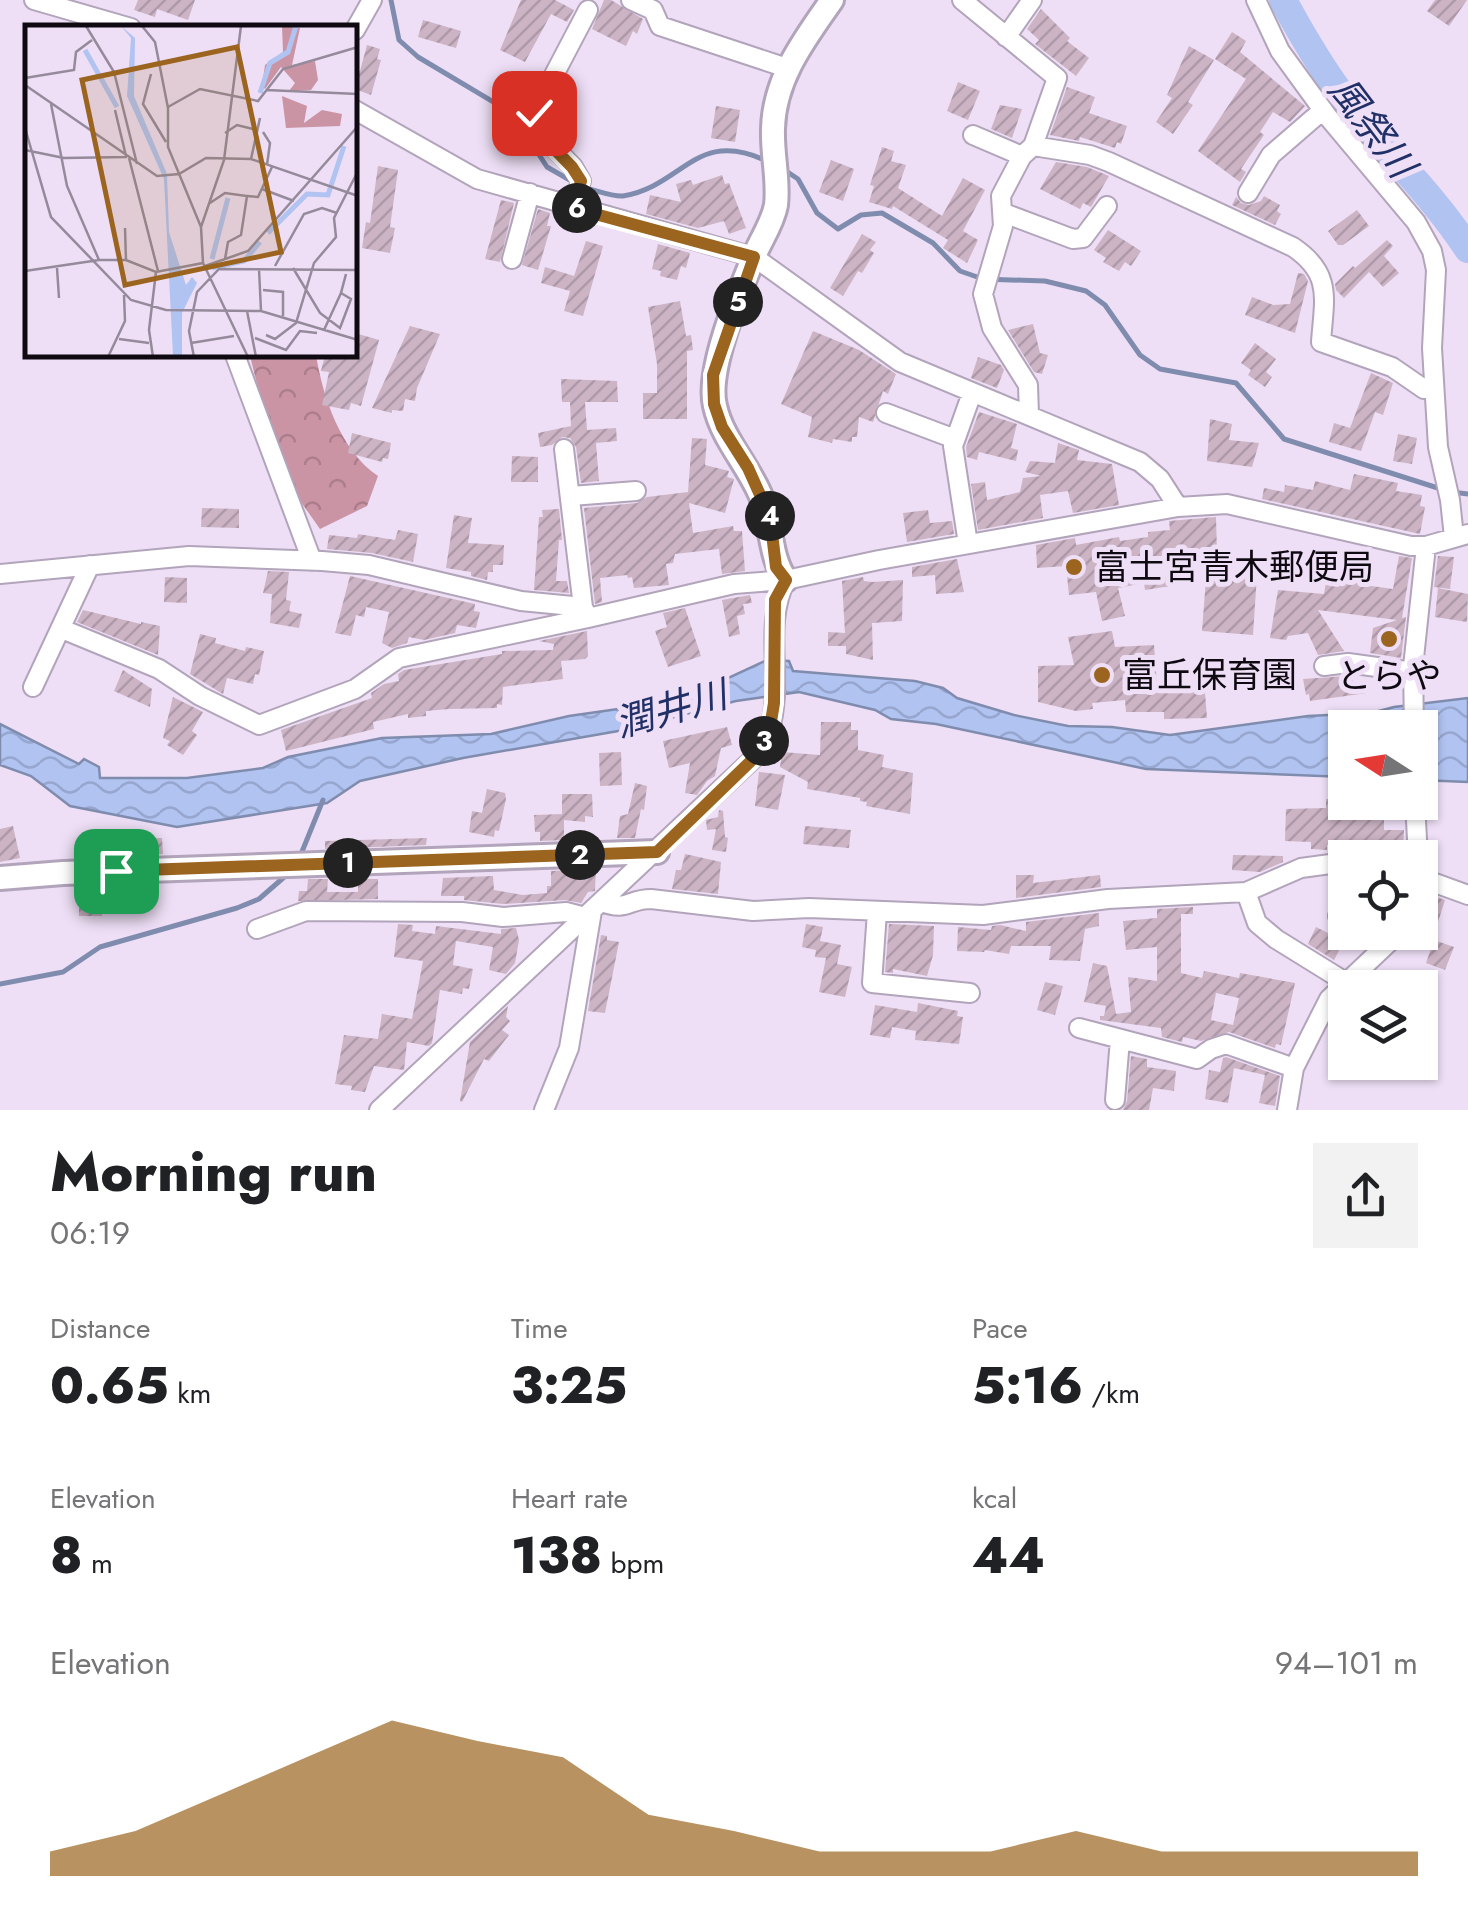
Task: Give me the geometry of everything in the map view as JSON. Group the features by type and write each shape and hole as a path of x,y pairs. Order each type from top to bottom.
{"street":[{"path":"34,0 121,25"},
{"path":"358,25 372,0"},
{"path":"630,0 653,10 660,26 787,68"},
{"path":"786,580 776,567 770,517 748,468 722,427 714,404 713,375 754,257 775,210 778,185 772,125 787,68 832,0"},
{"path":"962,0 1057,78 1027,151 1001,196 1004,213 983,294 992,328 1028,384 1029,415"},
{"path":"1006,36 1032,0"},
{"path":"62,630 159,669 200,696 259,725 355,689 399,658 585,613 1178,508 1227,504 1411,546 1461,536 1438,447 1432,348 1436,270 1432,251 1416,222 1387,191 1280,51 1256,0"},
{"path":"574,204 581,181 534,128 534,113 588,10"},
{"path":"1248,194 1272,156 1323,110"},
{"path":"358,112 477,179 754,257 900,362 1140,462 1160,479 1178,508"},
{"path":"973,135 1027,151 1090,155 1293,246 1309,258 1324,284 1320,342 1392,367 1424,388 1434,388"},
{"path":"512,259 530,193"},
{"path":"1004,213 1073,239 1083,238 1106,206"},
{"path":"236,358 312,560"},
{"path":"968,544 952,446 972,393"},
{"path":"886,413 955,439"},
{"path":"564,449 585,613"},
{"path":"571,496 636,491"},
{"path":"1414,710 1413,672 1426,546"},
{"path":"0,574 189,556 312,560 370,565 585,613"},
{"path":"33,687 90,565"},
{"path":"379,1110 753,759 769,734 774,703 775,600 786,580"},
{"path":"1324,666 1348,663 1413,672"},
{"path":"0,878 657,852"},
{"path":"256,929 306,911 462,912 504,917 626,908 639,899 754,911 809,908 983,915 1108,899 1246,892 1301,868 1328,864"},
{"path":"1438,885 1468,895"},
{"path":"1246,892 1257,922 1276,939 1328,970"},
{"path":"544,1110 569,1048 593,910"},
{"path":"878,912 872,983 970,993"},
{"path":"1360,970 1380,950"},
{"path":"1286,1110 1294,1068 1328,1002"},
{"path":"1079,1028 1196,1059 1226,1044 1294,1068"},
{"path":"1115,1100 1120,1039"}],"green space":[{"path":"250,358 317,358 323,389 344,438 378,476 367,506 320,529 296,495 271,440"}],"water":[{"name":"潤井川","path":"767,660 789,661 793,671 915,681 1014,715 1068,726 1170,735 1328,715 1328,776 1146,769 936,724 891,719 875,710 799,692 736,701 624,730 463,758 360,781 327,803 177,827 70,806 31,776 0,765 0,724 79,764 84,759 99,767 100,778 187,778 263,768 288,757 382,738 491,734 569,716 681,700"},
{"path":"1468,698 1468,782 1438,781 1438,710 1383,710"}],"building":[{"path":"138,0 195,0 188,20 157,9 155,17 134,10"},
{"path":"521,0 555,0 574,10 567,22 551,14 525,62 500,50"},
{"path":"604,0 611,0 643,19 626,46 592,29"},
{"path":"1435,0 1467,0 1449,26 1427,11"},
{"path":"1041,9 1070,38 1067,41 1089,58 1076,76 1035,44 1039,40 1027,29"},
{"path":"423,20 461,31 456,48 418,37"},
{"path":"1232,32 1246,41 1240,52 1305,106 1290,122 1273,112 1260,132 1264,135 1241,169 1246,172 1240,182 1198,151 1246,79 1215,59"},
{"path":"367,45 380,49 377,59 381,60 371,95 358,90"},
{"path":"1189,46 1214,60 1188,102 1193,105 1173,134 1156,122 1172,98 1167,95"},
{"path":"958,82 980,91 968,120 947,111"},
{"path":"1067,87 1095,97 1089,113 1127,126 1121,144 1117,142 1115,148 1080,137 1079,141 1050,135"},
{"path":"1000,105 1022,109 1012,138 991,129"},
{"path":"716,106 740,110 735,142 711,138"},
{"path":"882,147 894,151 891,161 906,165 898,188 942,216 963,178 985,190 963,231 978,240 967,263 943,248 948,240 893,206 892,209 869,202"},
{"path":"831,160 854,169 843,201 819,192"},
{"path":"1056,162 1087,167 1109,176 1091,207 1083,203 1080,209 1040,189"},
{"path":"378,166 398,170 390,253 362,248 366,222 370,223"},
{"path":"722,175 725,184 729,183 746,228 729,234 724,221 698,228 646,214 650,195 681,202 676,184 691,180 693,185"},
{"path":"1264,196 1280,205 1277,211 1281,214 1275,225 1232,205 1236,197 1249,205"},
{"path":"501,200 514,203 500,262 485,259"},
{"path":"538,209 550,213 547,226 551,226 538,270 522,265"},
{"path":"1357,210 1369,226 1338,245 1328,231"},
{"path":"1108,230 1141,251 1131,266 1125,262 1119,271 1103,262 1106,258 1094,250"},
{"path":"862,234 876,242 870,250 874,253 843,296 830,288"},
{"path":"1387,240 1393,246 1384,256 1399,273 1383,287 1369,272 1344,298 1335,284"},
{"path":"586,241 603,246 583,316 564,311 570,291 541,283 545,267 574,276"},
{"path":"658,244 690,253 677,280 660,276 661,271 652,269"},
{"path":"1298,273 1308,281 1295,333 1245,315 1252,297 1273,305 1290,304"},
{"path":"680,301 686,336 691,335 693,350 687,351 687,419 643,419 643,393 657,393 657,364 648,307"},
{"path":"1033,324 1040,353 1048,355 1042,374 1034,372 1008,330"},
{"path":"410,326 440,334 415,401 405,399 403,411 392,413 372,408"},
{"path":"813,331 859,350 896,374 888,394 883,391 873,422 859,417 857,437 852,437 852,442 833,439 832,443 808,437 812,417 781,404"},
{"path":"358,334 379,340 361,406 351,403 349,410 322,405 329,372 321,371 324,358 358,358"},
{"path":"1255,343 1276,359 1266,372 1272,377 1265,387 1248,375 1251,370 1241,363"},
{"path":"978,357 1001,365 1004,370 997,388 971,378"},
{"path":"1371,373 1393,383 1383,415 1375,412 1361,451 1329,442 1334,423 1350,428"},
{"path":"561,379 617,381 618,402 585,402 587,430 616,428 617,441 596,443 599,481 581,483 576,447 570,438 562,437 552,445 540,447 538,433 571,426 570,402 562,402"},
{"path":"979,412 1017,424 1011,448 1018,450 1016,461 979,452 977,460 967,457 966,447"},
{"path":"1210,419 1232,424 1229,440 1259,443 1252,467 1207,461"},
{"path":"352,433 391,443 388,459 383,458 382,462 348,453"},
{"path":"1398,434 1417,438 1412,464 1393,461"},
{"path":"692,438 707,439 705,465 729,471 727,477 734,479 725,513 689,503 693,533 733,526 734,531 742,531 745,571 722,574 719,549 675,554 673,563 666,564 669,585 634,588 632,577 627,575 600,578 602,602 595,604 584,508 637,503 647,497 688,492"},
{"path":"1058,443 1079,450 1077,460 1112,464 1119,505 1073,513 1068,491 1040,495 1043,518 978,530 971,484 985,482 987,500 1020,492 1023,478 1041,476 1025,472 1030,461 1055,463"},
{"path":"512,456 538,457 538,482 511,482"},
{"path":"1354,474 1398,483 1396,491 1422,495 1420,506 1425,507 1420,534 1262,499 1264,488 1284,492 1285,485 1313,490 1315,481 1350,490"},
{"path":"202,508 239,509 239,528 201,527"},
{"path":"559,509 562,540 556,581 567,581 569,593 534,590 539,517 543,517 542,510"},
{"path":"928,510 930,523 952,521 954,534 907,542 903,513"},
{"path":"454,515 472,518 468,543 504,545 503,565 493,565 487,580 471,576 471,572 446,568"},
{"path":"1216,517 1217,553 1117,566 1118,573 1190,578 1190,583 1145,590 1144,583 1118,588 1125,616 1102,621 1096,592 1069,595 1066,566 1037,568 1036,545 1075,538 1076,545 1119,537 1120,541 1148,537 1148,532 1170,530 1169,521"},
{"path":"398,530 418,534 413,562 327,549 329,535 357,538 358,534 395,540"},
{"path":"1356,547 1369,549 1364,585 1393,589 1399,556 1412,558 1402,618 1406,617 1401,658 1370,653 1373,628 1397,620 1318,610 1344,651 1318,655 1308,633 1288,636 1286,640 1270,638 1278,590 1324,594 1327,576 1352,577"},
{"path":"1438,556 1454,557 1450,589 1434,587"},
{"path":"957,559 964,592 936,594 935,575 912,577 912,567"},
{"path":"268,571 289,572 286,600 291,601 289,611 302,614 299,628 270,623 272,594 263,593"},
{"path":"1237,574 1257,575 1253,635 1202,631 1206,579 1236,581"},
{"path":"350,576 475,604 474,611 480,612 476,628 457,625 455,633 424,640 409,637 407,643 392,648 382,643 389,612 366,607 364,617 356,615 351,636 335,633"},
{"path":"165,577 187,578 187,603 164,602"},
{"path":"863,577 864,581 872,582 903,580 902,621 872,623 873,660 846,654 846,646 828,646 828,632 845,633 842,581"},
{"path":"1438,588 1468,594 1467,622 1435,617"},
{"path":"750,595 752,603 743,604 745,614 737,616 740,634 729,637 722,600"},
{"path":"685,608 701,656 668,667 655,631 667,627 663,613"},
{"path":"83,610 160,626 158,655 77,622"},
{"path":"587,631 588,656 561,661 563,679 503,687 502,705 497,704 497,708 426,711 426,716 408,718 408,714 373,722 374,729 286,751 281,730 372,698 371,693 384,684 399,681 398,674 404,670 502,651 553,650 554,644 539,641"},
{"path":"1112,631 1115,647 1154,645 1157,684 1204,681 1207,718 1164,719 1164,712 1126,712 1125,700 1092,703 1093,709 1076,711 1038,702 1038,666 1074,665 1068,637"},
{"path":"200,634 216,638 215,643 245,651 246,647 264,651 253,684 227,678 223,694 190,674"},
{"path":"123,670 152,689 150,707 114,691"},
{"path":"1347,676 1367,693 1310,701 1309,694 1306,695 1303,679"},
{"path":"173,697 203,712 192,731 197,735 183,755 163,738"},
{"path":"821,722 851,722 851,730 858,730 858,750 884,755 882,767 913,773 910,814 866,806 867,802 860,798 807,789 808,782 780,767 782,752 820,755"},
{"path":"727,727 732,745 721,748 715,776 697,795 685,793 690,763 669,768 663,741"},
{"path":"621,752 622,785 600,786 599,753"},
{"path":"759,772 785,775 778,810 755,806"},
{"path":"635,783 647,786 635,838 617,838 620,816 628,814"},
{"path":"487,789 505,793 506,799 494,837 469,832 472,811 482,813"},
{"path":"562,794 592,794 593,817 585,816 585,822 564,820 564,840 540,841 534,815 562,814"},
{"path":"1326,799 1328,820 1384,820 1384,830 1404,830 1404,840 1328,840 1327,850 1311,849 1311,842 1285,841 1286,809 1326,808"},
{"path":"719,810 723,811 728,838 726,852 712,850 716,829 707,830 706,820 718,817"},
{"path":"13,826 20,858 0,862 0,829"},
{"path":"805,826 851,830 849,848 803,844"},
{"path":"112,831 133,835 132,839 162,838 163,854 113,856"},
{"path":"427,838 426,845 325,849 325,841"},
{"path":"685,854 721,862 718,894 672,889"},
{"path":"1233,855 1283,856 1283,862 1260,872 1232,870"},
{"path":"596,869 595,891 588,892 581,903 565,900 503,904 441,896 443,878 493,876 494,890 523,895 547,893 551,871"},
{"path":"1016,875 1034,875 1033,883 1100,875 1101,887 1016,898"},
{"path":"308,879 328,879 327,892 358,892 358,879 378,879 378,899 298,901 299,891 307,891"},
{"path":"79,890 102,890 102,916 79,916"},
{"path":"1438,898 1445,900 1438,922"},
{"path":"1193,907 1193,914 1181,914 1181,973 1202,978 1204,971 1239,978 1240,973 1295,983 1281,1045 1276,1044 1275,1048 1229,1032 1201,1041 1183,1037 1182,1042 1162,1037 1161,1028 1100,1020 1106,1006 1084,1002 1093,963 1107,966 1116,1014 1131,1012 1128,977 1157,981 1157,947 1126,950 1123,921 1157,918 1157,909","holes":["1216,993 1239,998 1233,1025 1211,1020"]},
{"path":"1099,913 1099,926 1085,929 1080,961 1049,960 1051,946 1011,946 1009,954 957,951 958,927 991,930 992,926 1000,925 1026,931 1026,922"},
{"path":"398,924 413,925 412,931 435,934 436,926 501,934 501,929 516,928 519,940 515,963 506,974 489,970 493,947 456,941 453,965 473,969 469,989 463,988 462,994 440,990 432,1043 429,1046 407,1042 404,1070 374,1066 365,1092 351,1090 352,1086 335,1084 344,1035 378,1039 382,1014 412,1019 423,961 394,957"},
{"path":"806,924 823,927 820,941 841,945 837,964 852,967 845,997 819,992 826,958 815,957 816,950 802,947"},
{"path":"889,924 934,926 933,955 927,976 893,969 893,973 885,972"},
{"path":"1316,927 1328,933 1328,950 1339,950 1334,960 1308,944"},
{"path":"601,935 619,942 605,1013 588,1011"},
{"path":"1438,941 1454,947 1445,970 1426,963 1431,950 1438,950"},
{"path":"1045,982 1063,986 1055,1015 1037,1010"},
{"path":"918,1003 958,1011 957,1016 963,1017 959,1044 915,1040 916,1031 892,1027 890,1038 870,1035 875,1005 917,1012"},
{"path":"508,1006 506,1017 510,1021 502,1030 509,1035 489,1061 484,1059 462,1102 470,1042"},
{"path":"1131,1056 1147,1059 1147,1067 1176,1071 1174,1091 1153,1088 1149,1110 1123,1110"},
{"path":"1226,1057 1280,1076 1275,1106 1259,1103 1265,1075 1234,1068 1228,1103 1205,1099 1209,1070 1220,1072"}],"waterway":[{"path":"391,0 399,40 418,57 512,113 547,167 575,183"},
{"name":"風祭川","path":"1283,0 1338,90 1468,249"},
{"path":"585,188 623,196 644,190 707,154 724,151 769,162"},
{"path":"783,169 798,179 817,213 838,229 861,215 882,213 933,243 960,271 983,279 1045,281 1086,291 1105,305 1140,355 1160,369 1236,383 1284,439 1441,489"},
{"path":"1452,492 1468,494"},
{"path":"299,859 323,800"},
{"path":"0,984 63,972 100,947 237,908 259,899 290,872"}],"place":[{"name":"富士宮青木郵便局","path":"1074,567"},
{"name":"とらや","path":"1389,639"},
{"name":"富丘保育園","path":"1102,675"}],"route":[{"path":"116,871 657,852 753,759 769,734 774,703 775,600 786,580 776,567 770,517 748,468 722,427 714,404 713,375 754,257 573,208 581,181 534,128 534,113"}]}
